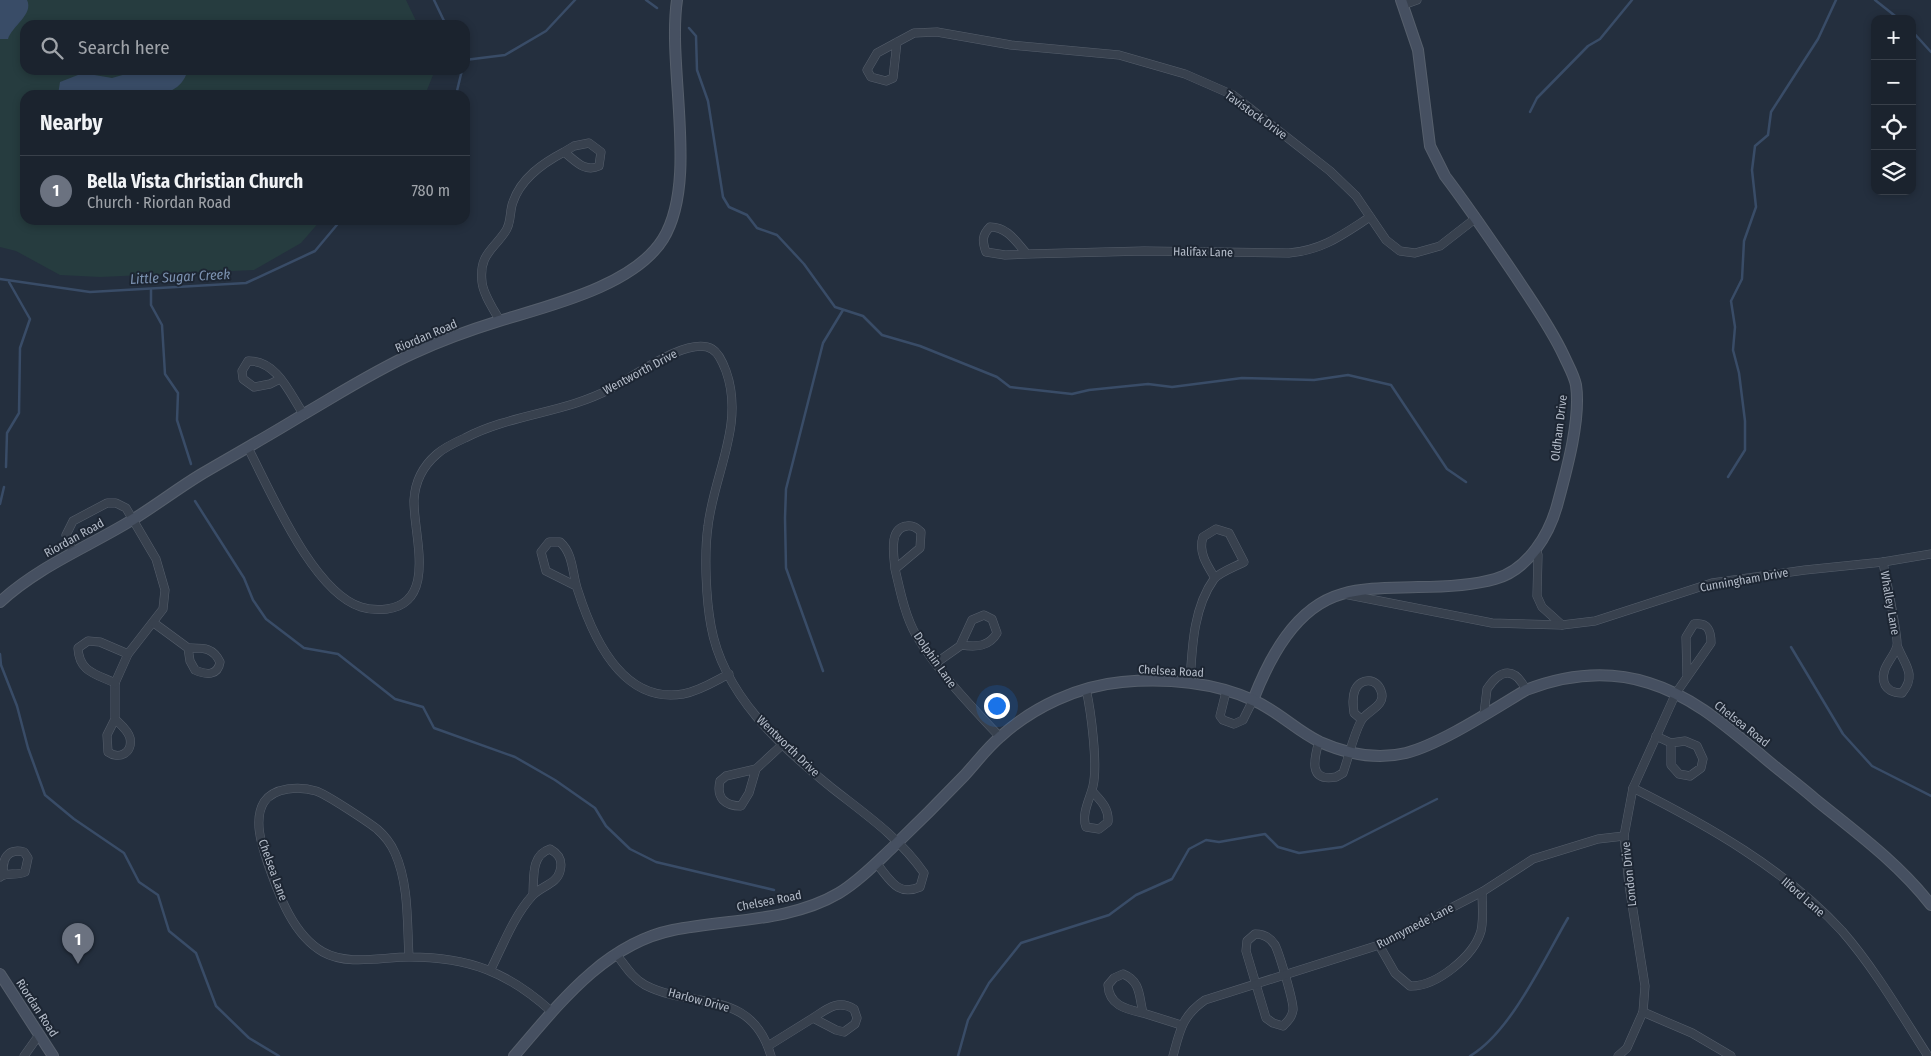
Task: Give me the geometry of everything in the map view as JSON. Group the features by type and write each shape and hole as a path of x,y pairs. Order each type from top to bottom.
{"street":[{"name":"Riordan Road","path":"1,598 24,581 132,520 199,476 413,353 500,321 586,294 621,276 644,259 663,240 675,213 680,187 674,43 677,0"},
{"path":"1402,2 1417,0"},
{"name":"Oldham Drive","path":"1253,700 1263,675 1281,643 1306,614 1326,600 1342,594 1372,589 1452,586 1496,579 1517,568 1536,549 1554,520 1568,465 1577,398 1575,382 1551,329 1476,218 1445,176 1430,146 1418,50 1402,2"},
{"name":"Tavistock Drive","path":"897,42 893,78 886,81 871,78 867,70 877,53 897,42 914,33 937,32 1011,45 1119,55 1185,74 1233,95 1330,171 1356,196 1386,240 1400,251 1415,253 1440,246 1476,218"},
{"path":"500,321 482,284 482,263 489,250 506,231 513,202 522,187 539,166 574,146 589,143 601,152 602,159 599,166 588,169 581,166 564,152"},
{"name":"Halifax Lane","path":"1027,254 1008,232 999,227 990,227 984,233 982,242 986,252 1005,255 1144,251 1304,252 1325,245 1370,217"},
{"name":"Wentworth Drive","path":"248,448 312,565 331,588 347,601 364,608 380,610 398,608 412,598 419,573 414,499 418,478 426,465 438,452 486,427 598,394 679,350 704,346 714,350 723,363 730,382 732,426 708,521 706,548 710,622 716,649 751,711 782,744 830,787 899,841 924,873 920,887 910,892 898,888 876,863"},
{"path":"280,379 270,384 254,387 243,379 242,371 248,361 258,360 272,368 280,379 304,414"},
{"path":"73,552 66,535 73,521 107,503 116,503 126,508 156,559 165,590 163,609 128,654 115,683 115,719 106,743 108,752 113,756 120,756 127,753 130,747 130,737 115,719"},
{"name":"Dolphin Lane","path":"895,569 920,548 921,532 916,527 909,525 902,527 896,534 893,550 895,569 906,611 916,634 936,663 961,696 1000,737"},
{"path":"1190,683 1194,632 1215,578 1244,562 1229,533 1216,529 1203,537 1201,543 1206,562 1215,578"},
{"path":"576,586 546,571 541,552 549,542 560,542 567,547 576,586 601,647 614,666 634,683 660,694 682,694 706,686 729,674"},
{"path":"1536,549 1538,555 1537,596 1542,607 1562,625"},
{"name":"Cunningham Drive","path":"1342,594 1492,623 1562,625 1595,620 1712,583 1805,570 1883,562 1931,554"},
{"name":"Whalley Lane","path":"1883,562 1898,645 1910,670 1909,680 1902,692 1891,691 1886,687 1883,680 1886,667 1898,645"},
{"path":"936,663 960,646 972,620 984,615 992,619 997,633 993,640 983,646 960,646"},
{"path":"154,623 188,648 212,650 220,662 219,668 215,673 208,674 195,670 190,661 188,648"},
{"name":"London Drive","path":"1618,1056 1627,1048 1643,1012 1645,986 1629,885 1624,836 1633,788 1676,693 1711,643 1711,633 1707,626 1701,623 1694,624 1686,637 1687,676"},
{"path":"115,683 85,668 79,660 78,648 88,641 94,641 128,654"},
{"path":"1484,714 1484,699 1487,689 1502,674 1512,673 1519,676 1526,690"},
{"name":"Chelsea Road","path":"514,1056 588,974 616,954 670,931 782,914 813,905 839,893 865,875 1000,737 1037,710 1064,696 1086,689 1121,682 1190,683 1211,686 1253,700 1279,714 1319,741 1369,757 1406,753 1428,745 1526,690 1583,675 1610,676 1648,682 1676,693 1716,718 1886,855 1931,905"},
{"path":"1319,741 1314,765 1322,776 1330,778 1342,773 1361,719 1380,703 1382,695 1376,683 1368,680 1358,685 1354,692 1354,713 1361,719"},
{"path":"1086,689 1091,712 1094,783 1083,820 1086,827 1099,829 1108,822 1109,814 1106,806 1092,791"},
{"path":"1226,692 1220,716 1228,723 1234,724 1243,720 1253,700"},
{"path":"1656,736 1671,743 1685,741 1697,746 1703,759 1701,768 1690,776 1679,774 1671,765 1671,743"},
{"path":"756,769 726,776 720,781 718,793 725,804 741,806 749,793 750,784 756,769 782,744"},
{"name":"Chelsea Lane","path":"409,957 402,874 390,844 377,829 317,791 295,788 271,794 264,803 260,814 259,830 272,874 292,918 301,932 322,951 334,957 365,959 409,957 452,960 491,969 529,991 552,1012"},
{"name":"Ilford Lane","path":"1633,788 1709,829 1755,858 1796,889 1842,932 1884,986 1928,1056"},
{"name":"Runnymede Lane","path":"1173,1056 1181,1025 1191,1009 1205,1000 1379,945 1482,892 1533,859 1598,838 1624,836"},
{"path":"491,969 517,917 534,894 555,880 560,872 561,862 558,853 550,849 543,851 535,862 534,894"},
{"path":"1379,945 1395,973 1410,986 1429,984 1456,965 1480,932 1482,892"},
{"path":"1254,934 1268,937 1274,944 1284,975 1294,1007 1291,1018 1283,1026 1273,1023 1266,1018 1256,984 1246,951 1247,941 1254,934"},
{"name":"Harlow Drive","path":"616,954 632,975 645,985 736,1010 756,1024 768,1046 770,1056"},
{"name":"Riordan Road","path":"0,974 53,1056"},
{"path":"1143,1013 1138,986 1132,977 1123,974 1114,978 1108,985 1108,994 1113,1002 1124,1009 1181,1025"},
{"path":"768,1046 813,1018 838,1004 848,1005 854,1009 857,1018 855,1024 844,1032 813,1018"},
{"path":"1643,1012 1692,1032 1731,1056"},
{"path":"24,1056 39,1035"}],"green space":[{"path":"0,0 406,0 416,20 20,20 20,75 433,75 427,90 20,90 20,225 317,225 301,243 254,270 100,277 60,275 16,251 0,247"}],"water":[{"path":"0,0 27,0 28,10 25,15 8,39 0,39"},
{"path":"78,75 112,78 122,75 186,75 180,84 172,90 59,90 60,82"}],"waterway":[{"name":"Little Sugar Creek","path":"434,0 444,20"},
{"path":"470,59 505,55 546,31 575,0"},
{"path":"646,0 657,8"},
{"path":"1530,112 1537,98 1588,46 1600,39 1632,0"},
{"path":"1728,477 1745,450 1745,421 1739,373 1733,350 1735,327 1731,301 1742,279 1744,241 1756,207 1752,170 1755,146 1768,135 1771,112 1818,39 1836,0"},
{"path":"1875,0 1894,15"},
{"path":"689,28 696,36 697,70 708,101 723,197 729,207 747,215 757,228 777,235 804,264 835,307 863,316 882,335 920,346 997,377 1010,387 1072,394 1089,390 1148,384 1172,387 1242,378 1314,380 1348,375 1391,385 1447,469 1466,482"},
{"path":"1916,35 1931,52"},
{"name":"Little Sugar Creek","path":"457,90 461,75"},
{"name":"Little Sugar Creek","path":"0,279 90,292 246,283 315,251 337,225"},
{"path":"6,467 7,433 19,413 20,348 30,319 9,282"},
{"path":"151,290 151,305 162,325 165,374 178,393 177,420 191,464"},
{"path":"823,671 786,568 786,489 823,343 843,310"},
{"path":"0,504 4,487"},
{"path":"195,501 244,578 253,600 266,619 304,648 338,654 395,699 423,707 434,728 515,757 555,780 595,808 606,826 630,849 656,862 774,890"},
{"path":"1791,647 1843,734 1872,766 1931,796"},
{"path":"0,654 1,665 17,706 28,748 45,795 74,819 124,853 139,882 158,895 169,931 196,953 216,1006 249,1038 279,1056"},
{"path":"958,1056 968,1020 989,983 1021,943 1109,915 1136,895 1172,879 1189,849 1206,840 1219,842 1265,834 1278,847 1299,853 1342,847 1437,799"},
{"path":"1470,1056 1485,1045 1513,1013 1568,918"}],"place":[{"name":"Bella Vista Christian Church","path":"78,964"}]}
